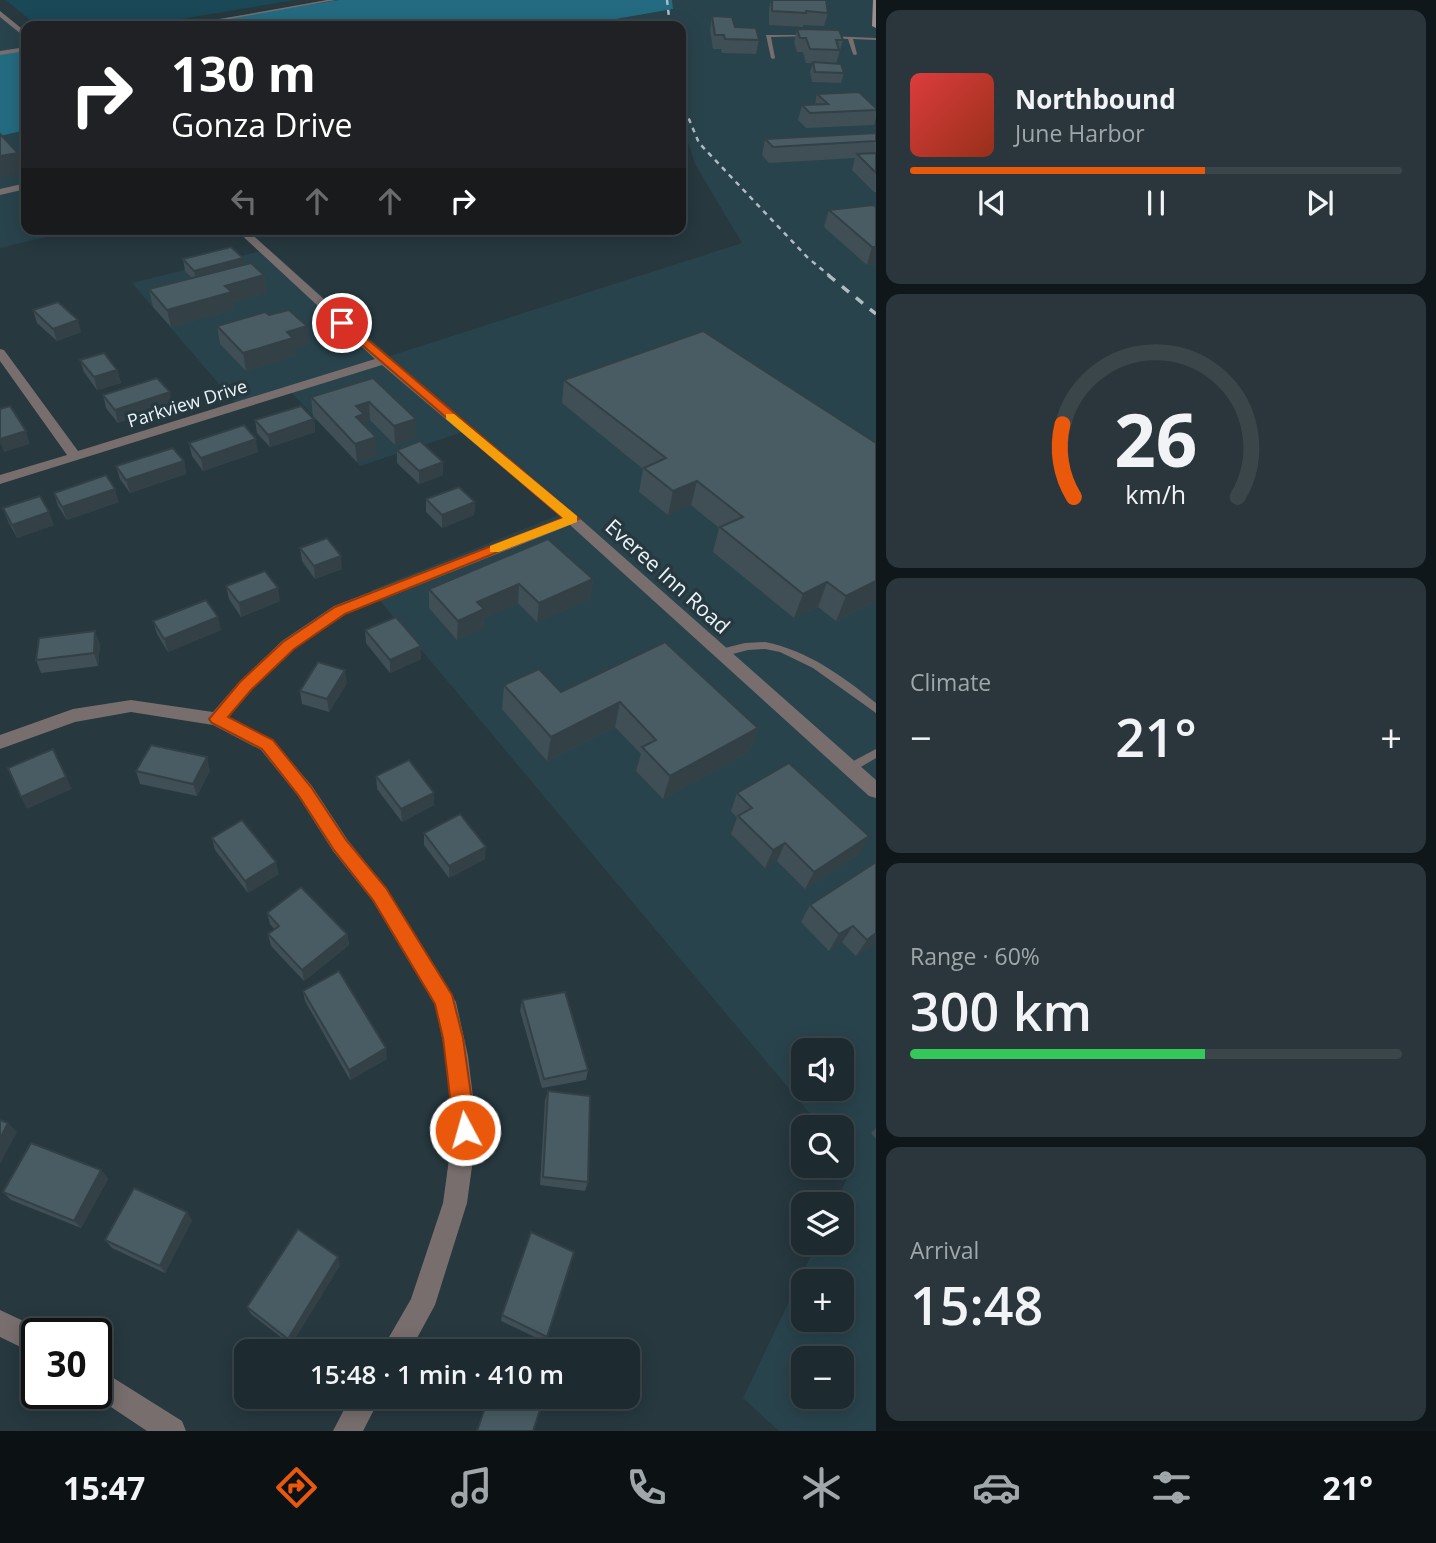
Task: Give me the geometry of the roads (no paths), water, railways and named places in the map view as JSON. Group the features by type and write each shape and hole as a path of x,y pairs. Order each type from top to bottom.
{"street":[{"path":"876,0 876,26"},
{"path":"0,13 21,32"},
{"path":"0,53 21,50"},
{"path":"0,192 21,187"},
{"name":"Everee Inn Road","path":"247,235 384,360 572,519 876,791"},
{"path":"0,353 75,456"},
{"name":"Parkview Drive","path":"0,480 384,360"},
{"path":"217,719 245,686 288,645 340,610 572,519"},
{"path":"0,742 72,716 131,706 217,719 267,745 298,782 340,845 379,894 444,1002 457,1056 465,1130 454,1203 422,1305 402,1339"},
{"path":"0,1323 21,1334"},
{"path":"112,1392 172,1431"},
{"path":"347,1431 360,1409"}],"lane":[{"path":"131,0 147,0"},
{"path":"212,21 334,0"},
{"path":"870,0 876,0"},
{"path":"773,58 768,36 815,37"},
{"path":"827,37 876,39"},
{"path":"850,38 855,54"},
{"path":"721,653 750,646 776,648 829,673 876,709"},
{"path":"850,768 876,753"}],"railway":[{"path":"667,0 669,21"},
{"path":"686,112 699,143 808,258 830,276"},
{"path":"828,275 876,314"}]}
